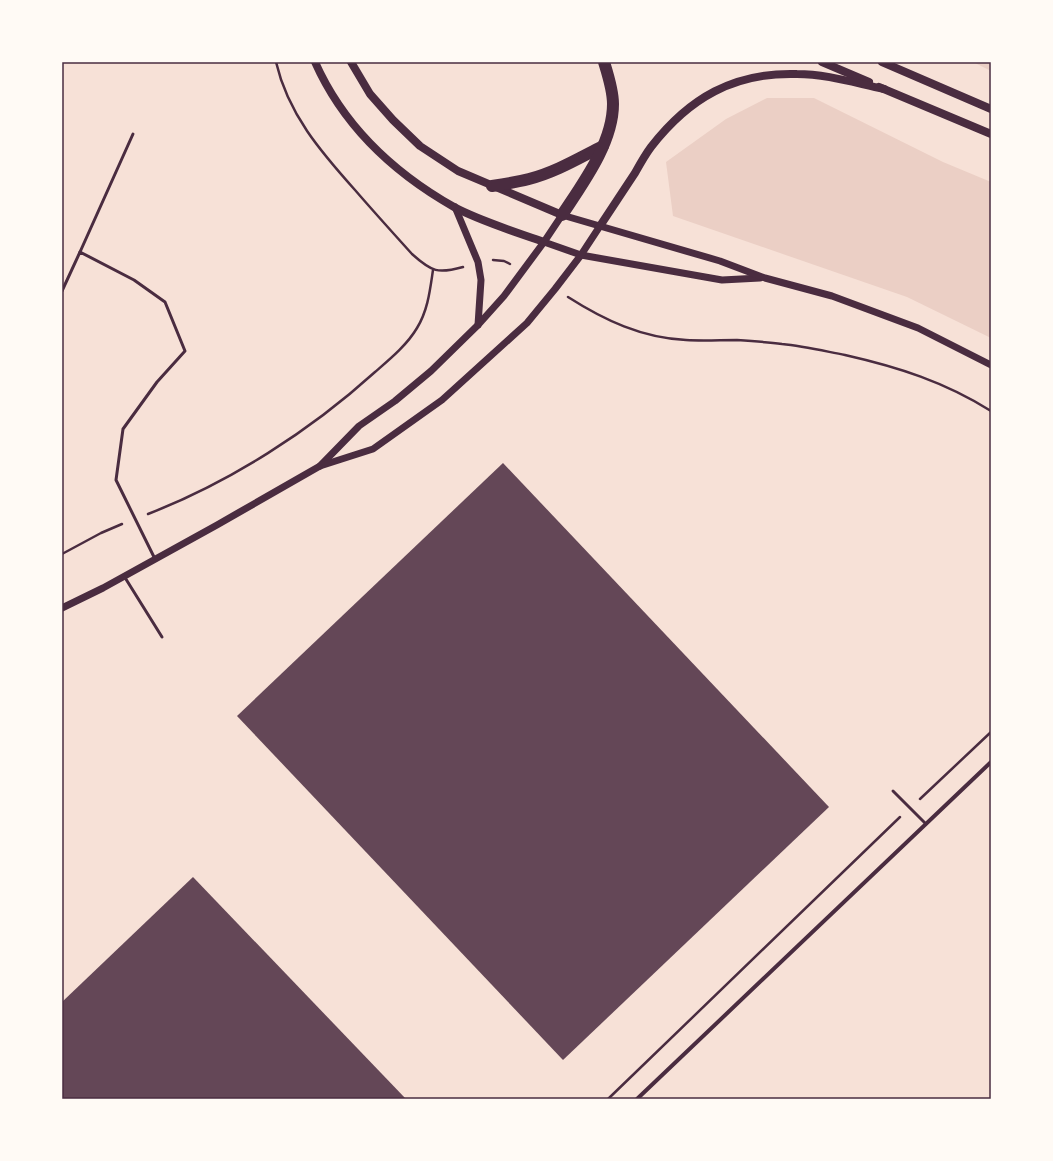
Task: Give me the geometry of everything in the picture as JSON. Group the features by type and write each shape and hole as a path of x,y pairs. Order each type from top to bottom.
{"highway":[{"path":"562,215 585,180 603,146 611,125 613,104 610,84 604,62"},
{"path":"492,186 529,179 560,168 603,146"}],"main road":[{"path":"316,62 323,80 342,110 362,135 405,175 455,207 487,221 544,242"},
{"path":"351,62 370,94 393,120 420,146 458,171 562,215"},
{"path":"822,62 991,134"},
{"path":"882,62 991,109"},
{"path":"600,226 651,148 678,118 712,92 738,80 768,75 798,74 829,78 884,89"}],"street":[{"path":"455,207 478,262 481,280 478,325"},
{"path":"320,466 359,426 395,402 431,371 478,325 504,296 562,215 720,261 765,278 832,296 918,328 991,365"},
{"path":"62,608 217,525 320,466 373,449 442,400 527,323 581,255 600,226"},
{"path":"544,242 581,255 722,280 765,278"},
{"path":"637,1099 991,762"}],"lane":[{"path":"62,291 133,134"},
{"path":"80,252 134,280 165,302 185,351 157,382 123,429 116,480 155,559"},
{"path":"124,576 162,637"},
{"path":"893,791 926,824"}],"path":[{"path":"276,62 279,75 294,111 321,152 412,254 424,265 433,270 442,271 453,270 478,262 497,260 504,261 523,270"},
{"path":"62,554 101,533 180,502 218,482 289,440 323,415 359,387 409,340 417,328 426,307 433,270"},
{"path":"555,289 592,312 623,327 654,335 685,340 737,340 783,344 879,363 926,377 991,411"},
{"path":"942,779 991,732"},
{"path":"608,1099 894,823"}],"shaded area":[{"path":"973,62 991,62 991,71"},
{"path":"767,98 814,98 943,162 991,182 991,338 907,297 673,216 666,162 726,119"}],"building":[{"path":"503,463 829,807 563,1060 237,716"},
{"path":"193,877 406,1099 62,1099 62,1002"}]}
